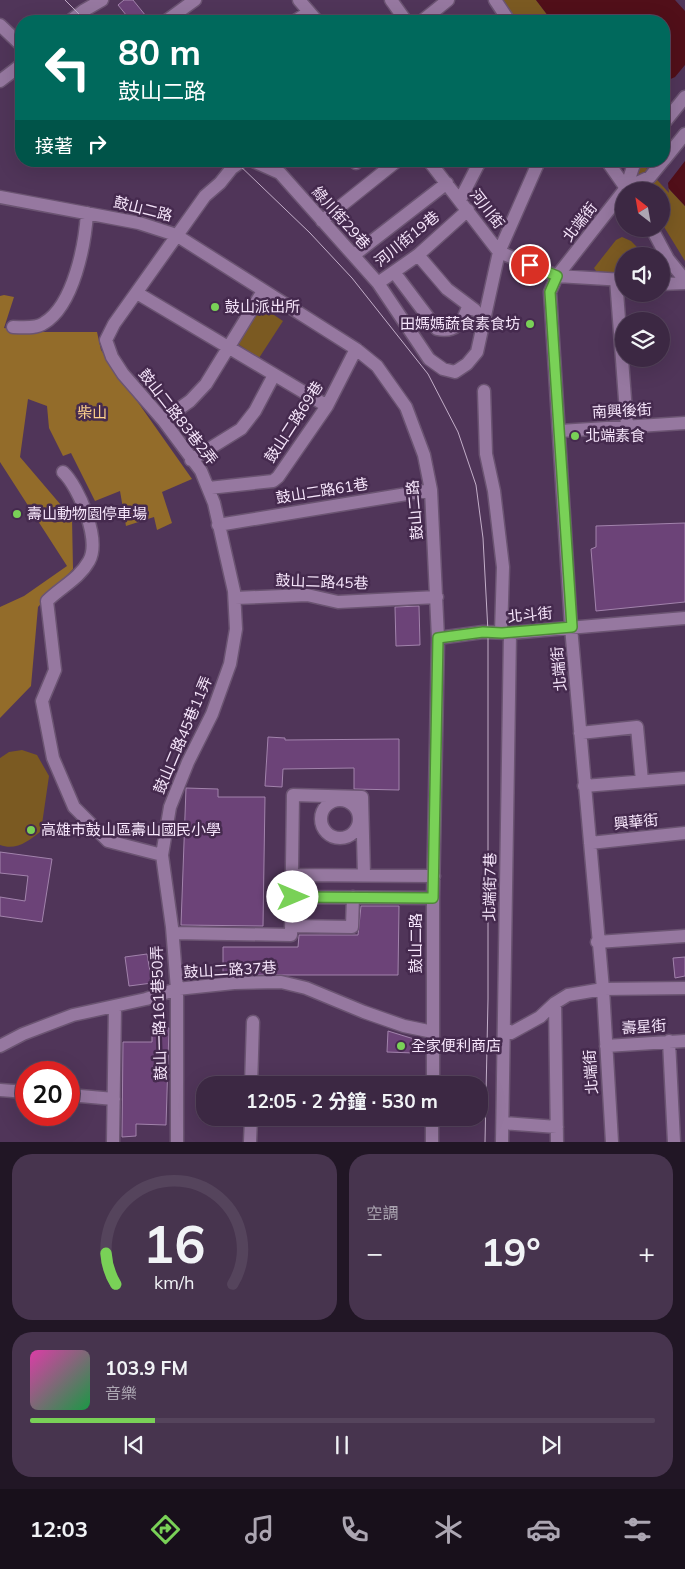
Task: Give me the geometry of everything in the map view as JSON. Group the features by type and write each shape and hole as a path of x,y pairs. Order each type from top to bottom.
{"street":[{"path":"78,15 102,0"},
{"path":"174,15 195,0"},
{"path":"299,0 312,15"},
{"path":"391,0 402,15"},
{"path":"429,15 448,0"},
{"path":"495,0 505,15"},
{"path":"0,25 15,39"},
{"path":"0,82 15,70"},
{"path":"670,116 685,97"},
{"path":"670,152 685,134"},
{"path":"233,167 220,183 205,196 137,293 326,406"},
{"name":"綠川街29巷","path":"266,167 280,174 378,284"},
{"path":"322,221 390,167"},
{"name":"河川街","path":"434,167 500,252 557,276 615,279"},
{"path":"464,205 478,167"},
{"path":"418,255 447,289 468,306 485,314 500,252 536,167"},
{"path":"611,167 621,182"},
{"path":"629,182 633,167"},
{"path":"640,182 658,167"},
{"path":"354,255 447,183"},
{"name":"鼓山二路","path":"0,196 139,223 176,235 356,349 377,366 406,407 424,455 431,490 437,597 433,1076"},
{"name":"河川街19巷","path":"464,205 418,255 378,284 429,359 442,369 454,372 467,364 477,352 485,314"},
{"name":"北端街","path":"612,1142 603,988 597,942 572,627 550,292 557,276 615,205"},
{"path":"14,327 28,328 44,324 57,311 76,275 86,242 87,213"},
{"path":"657,238 685,282"},
{"path":"394,272 437,329 446,331 457,326 464,318 468,306"},
{"path":"670,283 685,282"},
{"path":"163,420 190,401 206,384 227,346 263,291"},
{"name":"鼓山二路83巷2弄","path":"137,293 114,324 106,340 108,347 123,374 163,420 201,471 209,488 235,598"},
{"path":"621,302 627,426"},
{"name":"鼓山二路69巷","path":"209,488 273,481 326,406 356,349"},
{"path":"191,460 241,429 255,411 274,375"},
{"name":"北端街7巷","path":"484,391 486,454 494,491 503,567 506,633 502,1142"},
{"name":"南興後街","path":"560,431 685,423"},
{"path":"63,472 72,480 87,513 92,538 91,558 74,580 47,601 55,670 42,702 53,758 74,808 108,841 162,855"},
{"name":"鼓山二路61巷","path":"218,525 431,490"},
{"name":"鼓山二路45巷","path":"235,598 307,595 338,602 437,597"},
{"name":"鼓山二路45巷11弄","path":"162,855 170,807 188,762 212,714 230,664 236,629 235,598"},
{"name":"北斗街","path":"438,638 483,632 506,633 685,618"},
{"path":"580,733 637,727 642,781"},
{"path":"584,786 685,778"},
{"path":"172,933 291,935 293,897 292,795 332,798 362,797 364,875"},
{"path":"332,798 321,816 321,822 327,834 333,837 346,837 356,830 361,816"},
{"name":"興華街","path":"590,843 685,833"},
{"name":"鼓山一路161巷50弄","path":"162,855 177,989 177,1142"},
{"path":"293,875 434,876"},
{"path":"293,897 433,898"},
{"path":"292,926 352,927 353,897"},
{"path":"597,942 685,936"},
{"name":"鼓山二路37巷","path":"0,1046 23,1034 73,1015 177,989 209,984 280,982 306,988 404,1026 433,1032"},
{"path":"504,1027 511,1033 540,1017 555,1002 568,995 603,988 685,988"},
{"path":"555,1002 557,1142"},
{"path":"113,1142 115,1006"},
{"path":"251,1076 253,1022"},
{"name":"壽星街","path":"606,1046 685,1040"},
{"path":"669,1042 674,1142"},
{"path":"0,1090 15,1091"},
{"path":"80,1096 114,1099"},
{"path":"503,1123 557,1127"},
{"path":"250,1142 251,1126"},
{"path":"432,1126 432,1142"}],"shaded area":[{"path":"501,0 536,0 547,15 512,15"},
{"path":"536,0 675,0 685,11 685,206 670,190 670,182 663,182 649,167 670,167 670,15 547,15"},
{"path":"628,167 649,167 663,182 637,182"},
{"path":"670,190 685,206 685,261 670,237"},
{"path":"624,238 637,247 615,247 615,273 596,271 594,268 616,240"},
{"path":"259,305 283,321 259,358 235,342"},
{"path":"22,750 37,755 49,776 41,831 22,844 6,847 0,845 0,758 9,752"}],"green space":[{"name":"柴山","path":"0,296 14,297 4,328 36,332 97,332 101,350 192,479 162,492 172,523 157,530 154,517 126,526 120,491 95,501 71,453 63,456 49,428 47,406 28,399 20,457 72,518 73,569 38,607 31,686 0,718 0,607 24,596 67,566 0,462"}],"pier":[{"path":"685,65 685,161 669,182 659,182 645,167 670,167 670,79 675,77"}],"building":[{"path":"124,0 133,0 145,15 126,15 118,5"},
{"path":"685,523 685,602 596,611 591,549 596,547 596,526"},
{"path":"419,606 420,645 396,646 395,607"},
{"path":"268,737 285,738 285,740 399,739 399,790 354,789 354,768 283,769 282,787 265,786"},
{"path":"186,788 218,789 218,797 265,797 263,926 181,925"},
{"path":"0,852 52,859 42,922 0,916 0,897 25,901 28,876 0,873"},
{"path":"361,906 399,906 398,975 223,975 223,947 298,947 299,935 358,935"},
{"path":"147,954 152,983 129,986 125,957"},
{"path":"685,957 685,976 675,978 673,958"},
{"path":"152,1027 169,1028 166,1125 136,1124 136,1136 122,1137 123,1042 152,1042"},
{"name":"全家便利商店","path":"388,1031 414,1039 414,1053 387,1052"}],"tram line":[{"path":"65,0 80,15"},
{"path":"241,167 310,233 352,278 428,374 458,432 476,485 483,538 488,632 488,999 485,1142"}],"place":[{"name":"鼓山派出所","path":"215,307"},
{"name":"田媽媽蔬食素食坊","path":"530,324"},
{"name":"北端素食","path":"575,436"},
{"name":"壽山動物園停車場","path":"17,514"},
{"name":"高雄市鼓山區壽山國民小學","path":"31,830"},
{"name":"全家便利商店","path":"401,1046"}],"route":[{"path":"293,897 433,898 438,638 483,632 502,633 572,627 550,292 557,276 530,265"}]}
